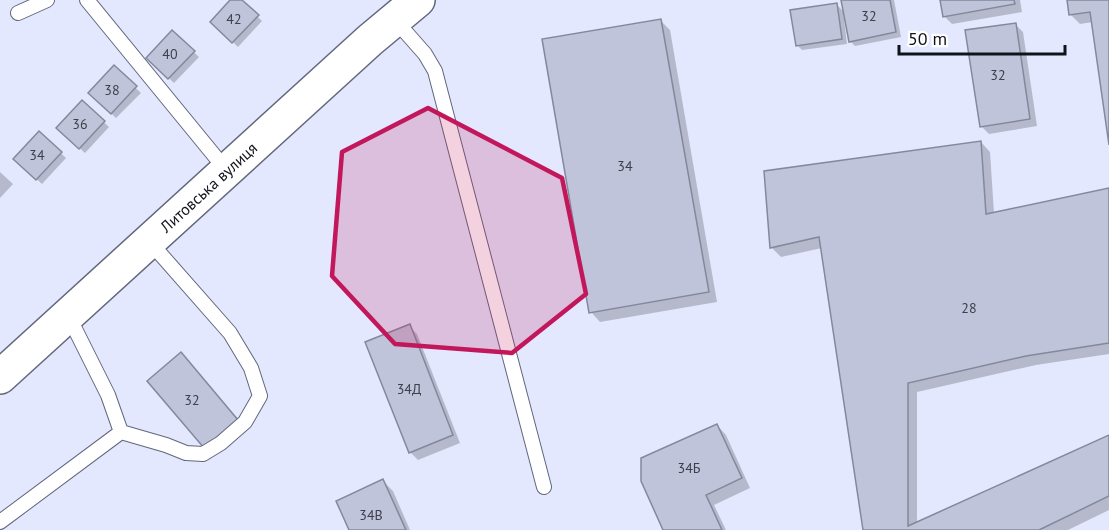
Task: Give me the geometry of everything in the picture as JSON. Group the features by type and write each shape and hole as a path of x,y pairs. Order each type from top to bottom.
{"street":[{"name":"Литовська вулиця","path":"0,377 406,10"}],"lane":[{"path":"18,13 47,0"},
{"path":"87,0 227,171"},
{"path":"406,10 435,71 544,487"},
{"path":"122,432 186,453 203,454 221,443 245,422 260,396 251,368 230,333 149,241"},
{"path":"68,315 108,395 122,432"},
{"path":"0,522 122,432"}],"highlighted area":[{"path":"428,108 562,178 586,294 512,353 395,344 332,276 342,152"}],"building":[{"path":"230,0 242,0 259,15 232,43 210,22"},
{"path":"841,0 890,0 896,32 849,42"},
{"path":"940,0 1014,0 1015,4 943,17"},
{"path":"1067,0 1109,0 1109,145 1090,12 1069,15"},
{"path":"837,3 842,39 796,46 790,10"},
{"path":"661,19 709,292 589,313 542,39"},
{"path":"1016,23 1030,119 980,127 965,30"},
{"path":"172,30 195,51 168,79 146,58"},
{"path":"114,65 137,86 111,114 88,93"},
{"path":"82,100 105,121 79,149 56,128"},
{"path":"39,131 62,152 36,180 13,159"},
{"path":"981,141 986,214 1109,188 1109,343 1026,356 908,383 908,526 1109,435 1109,496 1039,530 863,530 819,237 770,248 764,171"},
{"path":"410,324 453,435 409,453 365,342"},
{"path":"181,352 238,420 204,448 147,381"},
{"path":"717,424 742,478 706,495 722,530 663,530 641,481 641,458"},
{"path":"383,479 406,530 349,530 336,501"}]}
